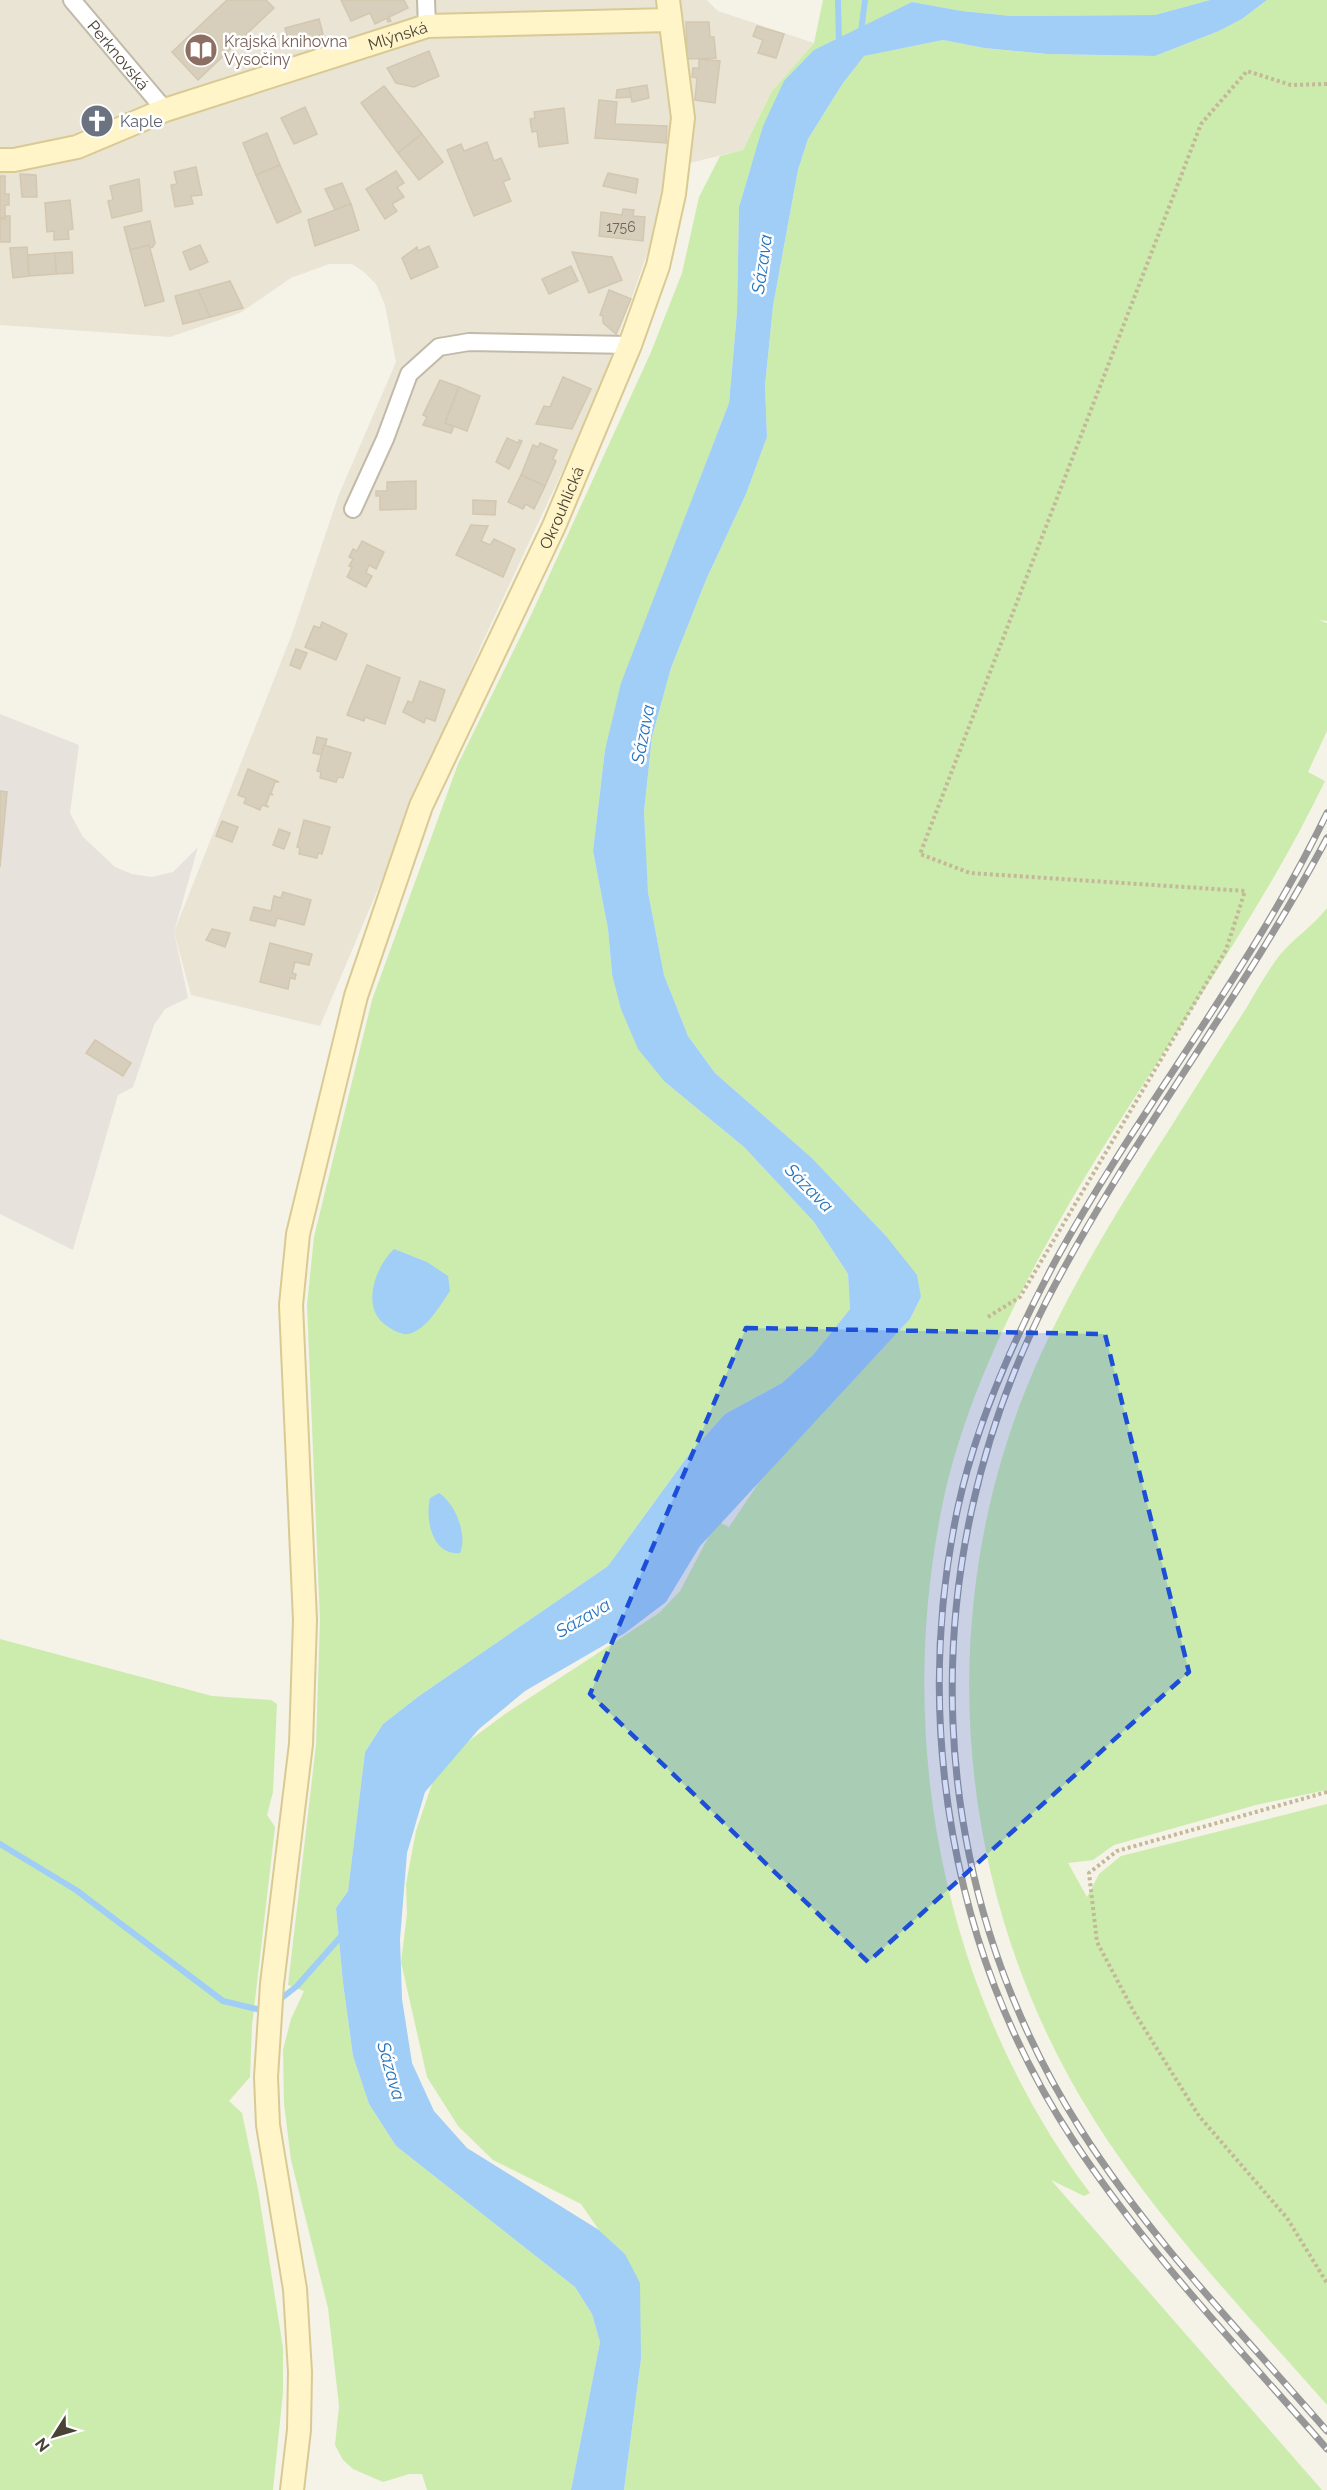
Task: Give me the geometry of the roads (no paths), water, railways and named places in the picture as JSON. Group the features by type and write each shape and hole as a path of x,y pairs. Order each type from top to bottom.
{"main road":[{"name":"Mlýnská","path":"0,160 14,160 77,147 165,110 427,26 669,10"},
{"name":"Okrouhlická","path":"292,2490 299,2430 300,2372 295,2289 268,2125 266,2077 272,1984 301,1744 305,1620 291,1305 298,1234 356,996 421,806 554,526 630,345 658,266 676,172 683,118 669,10"}],"street":[{"name":"Perknovská","path":"72,0 165,110"},
{"path":"426,0 427,26"},
{"path":"353,509 386,439 409,374 439,347 469,342 630,345"}],"water":[{"name":"Sázava","path":"1210,0 1267,0 1242,19 1219,31 1155,56 1047,54 984,48 943,40 864,56 843,83 808,139 798,170 773,306 765,386 767,437 746,494 706,580 671,668 652,737 644,812 648,892 664,975 688,1036 715,1073 812,1158 886,1236 917,1275 921,1297 910,1319 700,1546 666,1602 625,1633 525,1691 479,1729 425,1792 407,1853 400,1939 402,1999 412,2063 434,2111 467,2148 599,2230 625,2254 640,2283 641,2359 624,2490 571,2490 600,2342 592,2314 575,2287 396,2146 369,2104 353,2056 336,1908 348,1891 365,1752 383,1724 419,1696 608,1566 690,1453 725,1414 782,1383 813,1355 850,1309 848,1274 814,1222 744,1147 665,1082 638,1049 621,1009 612,974 608,929 593,851 605,750 621,683 729,403 737,312 739,207 763,126 784,81 814,50 912,2 962,11 1011,16 1155,15"},
{"path":"394,1249 427,1262 448,1276 450,1291 442,1303 427,1323 408,1334 394,1331 379,1319 372,1299 376,1277"},
{"path":"439,1493 450,1504 458,1520 462,1537 460,1553 443,1549 433,1534 429,1516 430,1498"}],"waterway":[{"path":"838,0 839,44"},
{"path":"861,32 865,0"},
{"path":"0,1844 76,1890 223,2001 265,2011"},
{"path":"278,2001 297,1986 344,1933"}],"railway":[{"path":"1327,813 1265,927 1124,1146 1057,1258 1012,1348 976,1442 958,1507 945,1588 940,1671 942,1753 953,1835 971,1916 998,1994 1031,2069 1073,2140 1131,2221 1195,2299 1327,2449"},
{"path":"1327,838 1259,955 1078,1242 1046,1302 1002,1404 972,1508 956,1614 953,1721 964,1827 989,1932 1028,2033 1081,2130 1137,2209 1198,2285 1327,2431"}],"place":[{"name":"Krajská knihovna Vysočiny","path":"201,50"},
{"name":"Kaple","path":"97,121"}]}
